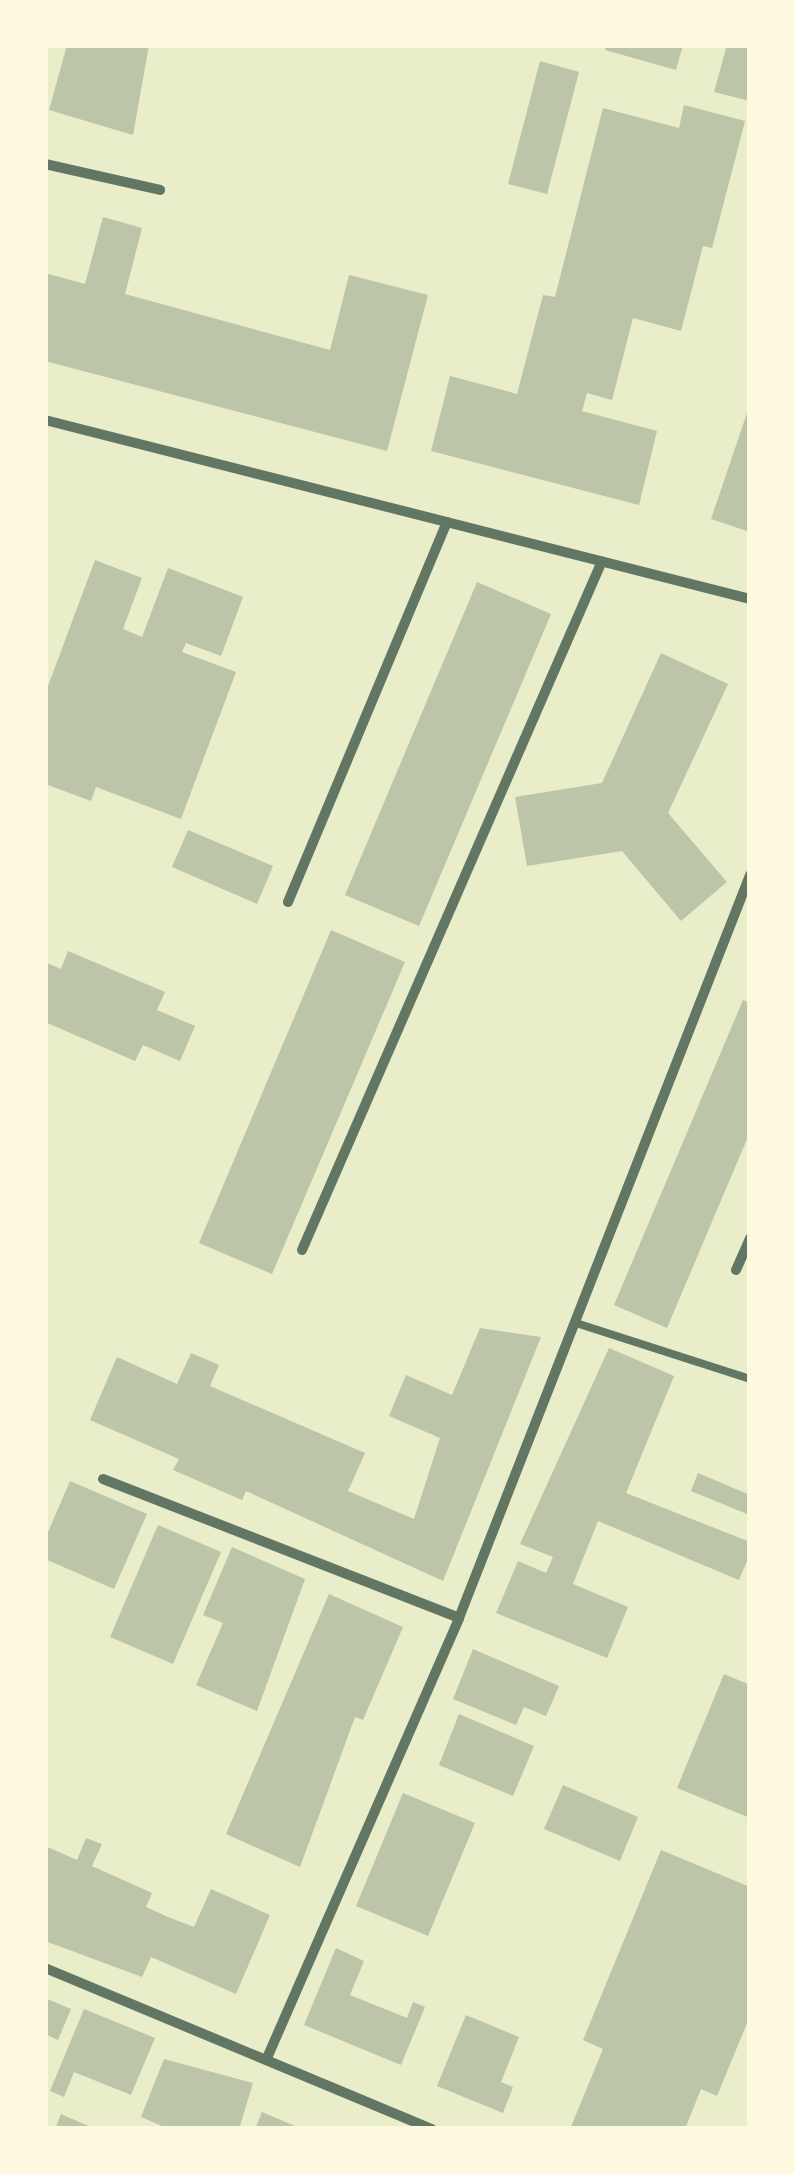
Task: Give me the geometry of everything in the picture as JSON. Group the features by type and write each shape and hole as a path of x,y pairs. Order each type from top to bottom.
{"street":[{"path":"45,164 160,190"},
{"path":"45,420 750,599"},
{"path":"288,902 447,522"},
{"path":"302,1250 602,561"},
{"path":"266,2058 459,1618 750,875"},
{"path":"736,1270 750,1238"},
{"path":"103,1479 459,1618"},
{"path":"45,1968 432,2129"}],"lane":[{"path":"576,1324 750,1379"}],"building":[{"path":"67,45 149,45 133,135 49,110"},
{"path":"606,45 683,45 676,70 605,50"},
{"path":"727,45 750,45 750,101 714,92"},
{"path":"540,61 579,72 547,194 508,184"},
{"path":"684,105 745,121 712,248 703,246 681,331 633,318 612,400 587,393 582,411 657,431 639,505 431,451 450,376 517,394 543,295 555,297 603,108 679,128"},
{"path":"103,217 142,228 125,294 330,350 349,275 428,295 387,451 45,361 45,273 85,284"},
{"path":"750,407 750,532 711,519"},
{"path":"95,560 142,578 123,629 142,637 168,568 243,597 221,656 186,643 182,652 236,672 181,819 96,787 91,801 45,784 45,694"},
{"path":"477,582 551,614 419,926 345,895"},
{"path":"661,653 728,684 668,813 727,882 681,921 622,851 527,866 515,797 602,783"},
{"path":"188,830 273,866 257,904 172,867"},
{"path":"331,930 405,962 272,1274 199,1243"},
{"path":"68,951 165,992 157,1010 195,1026 180,1061 143,1045 135,1061 45,1022 45,962 61,969"},
{"path":"743,1000 750,1003 750,1132 667,1328 614,1305"},
{"path":"480,1328 541,1337 443,1581 246,1491 242,1500 173,1470 179,1459 90,1420 117,1357 177,1384 191,1353 219,1365 210,1386 365,1453 348,1491 414,1519 440,1438 389,1416 406,1375 452,1395"},
{"path":"609,1348 674,1376 626,1493 750,1542 750,1554 739,1580 598,1521 573,1584 628,1607 607,1658 496,1613 518,1561 546,1573 553,1557 520,1544"},
{"path":"698,1473 750,1495 747,1514 691,1491"},
{"path":"70,1481 147,1514 114,1589 45,1559 45,1539"},
{"path":"158,1525 221,1552 173,1664 110,1637"},
{"path":"232,1547 305,1579 257,1711 196,1685 223,1623 203,1615"},
{"path":"329,1594 403,1627 363,1720 355,1717 300,1867 226,1834"},
{"path":"473,1649 559,1686 546,1716 524,1707 516,1725 453,1699"},
{"path":"724,1674 750,1685 750,1818 677,1788"},
{"path":"459,1714 534,1746 513,1796 439,1765"},
{"path":"563,1785 638,1817 620,1861 544,1829"},
{"path":"403,1793 475,1823 428,1936 356,1906"},
{"path":"86,1838 102,1844 92,1866 152,1893 146,1907 168,1917 194,1927 211,1889 270,1915 236,1994 151,1957 142,1977 45,1941 45,1846 77,1860"},
{"path":"661,1850 750,1887 750,2016 717,2096 701,2089 685,2129 570,2129 603,2049 583,2040"},
{"path":"336,1948 364,1961 350,1995 407,2018 413,2002 425,2007 401,2065 304,2025"},
{"path":"45,1998 71,2009 58,2040 45,2034"},
{"path":"84,2009 155,2038 131,2095 74,2072 64,2097 50,2091"},
{"path":"466,2015 519,2037 501,2082 513,2087 503,2113 437,2086"},
{"path":"164,2059 253,2083 239,2129 169,2129 141,2117"},
{"path":"262,2112 302,2129 255,2129"},
{"path":"61,2114 95,2129 55,2129"}]}
